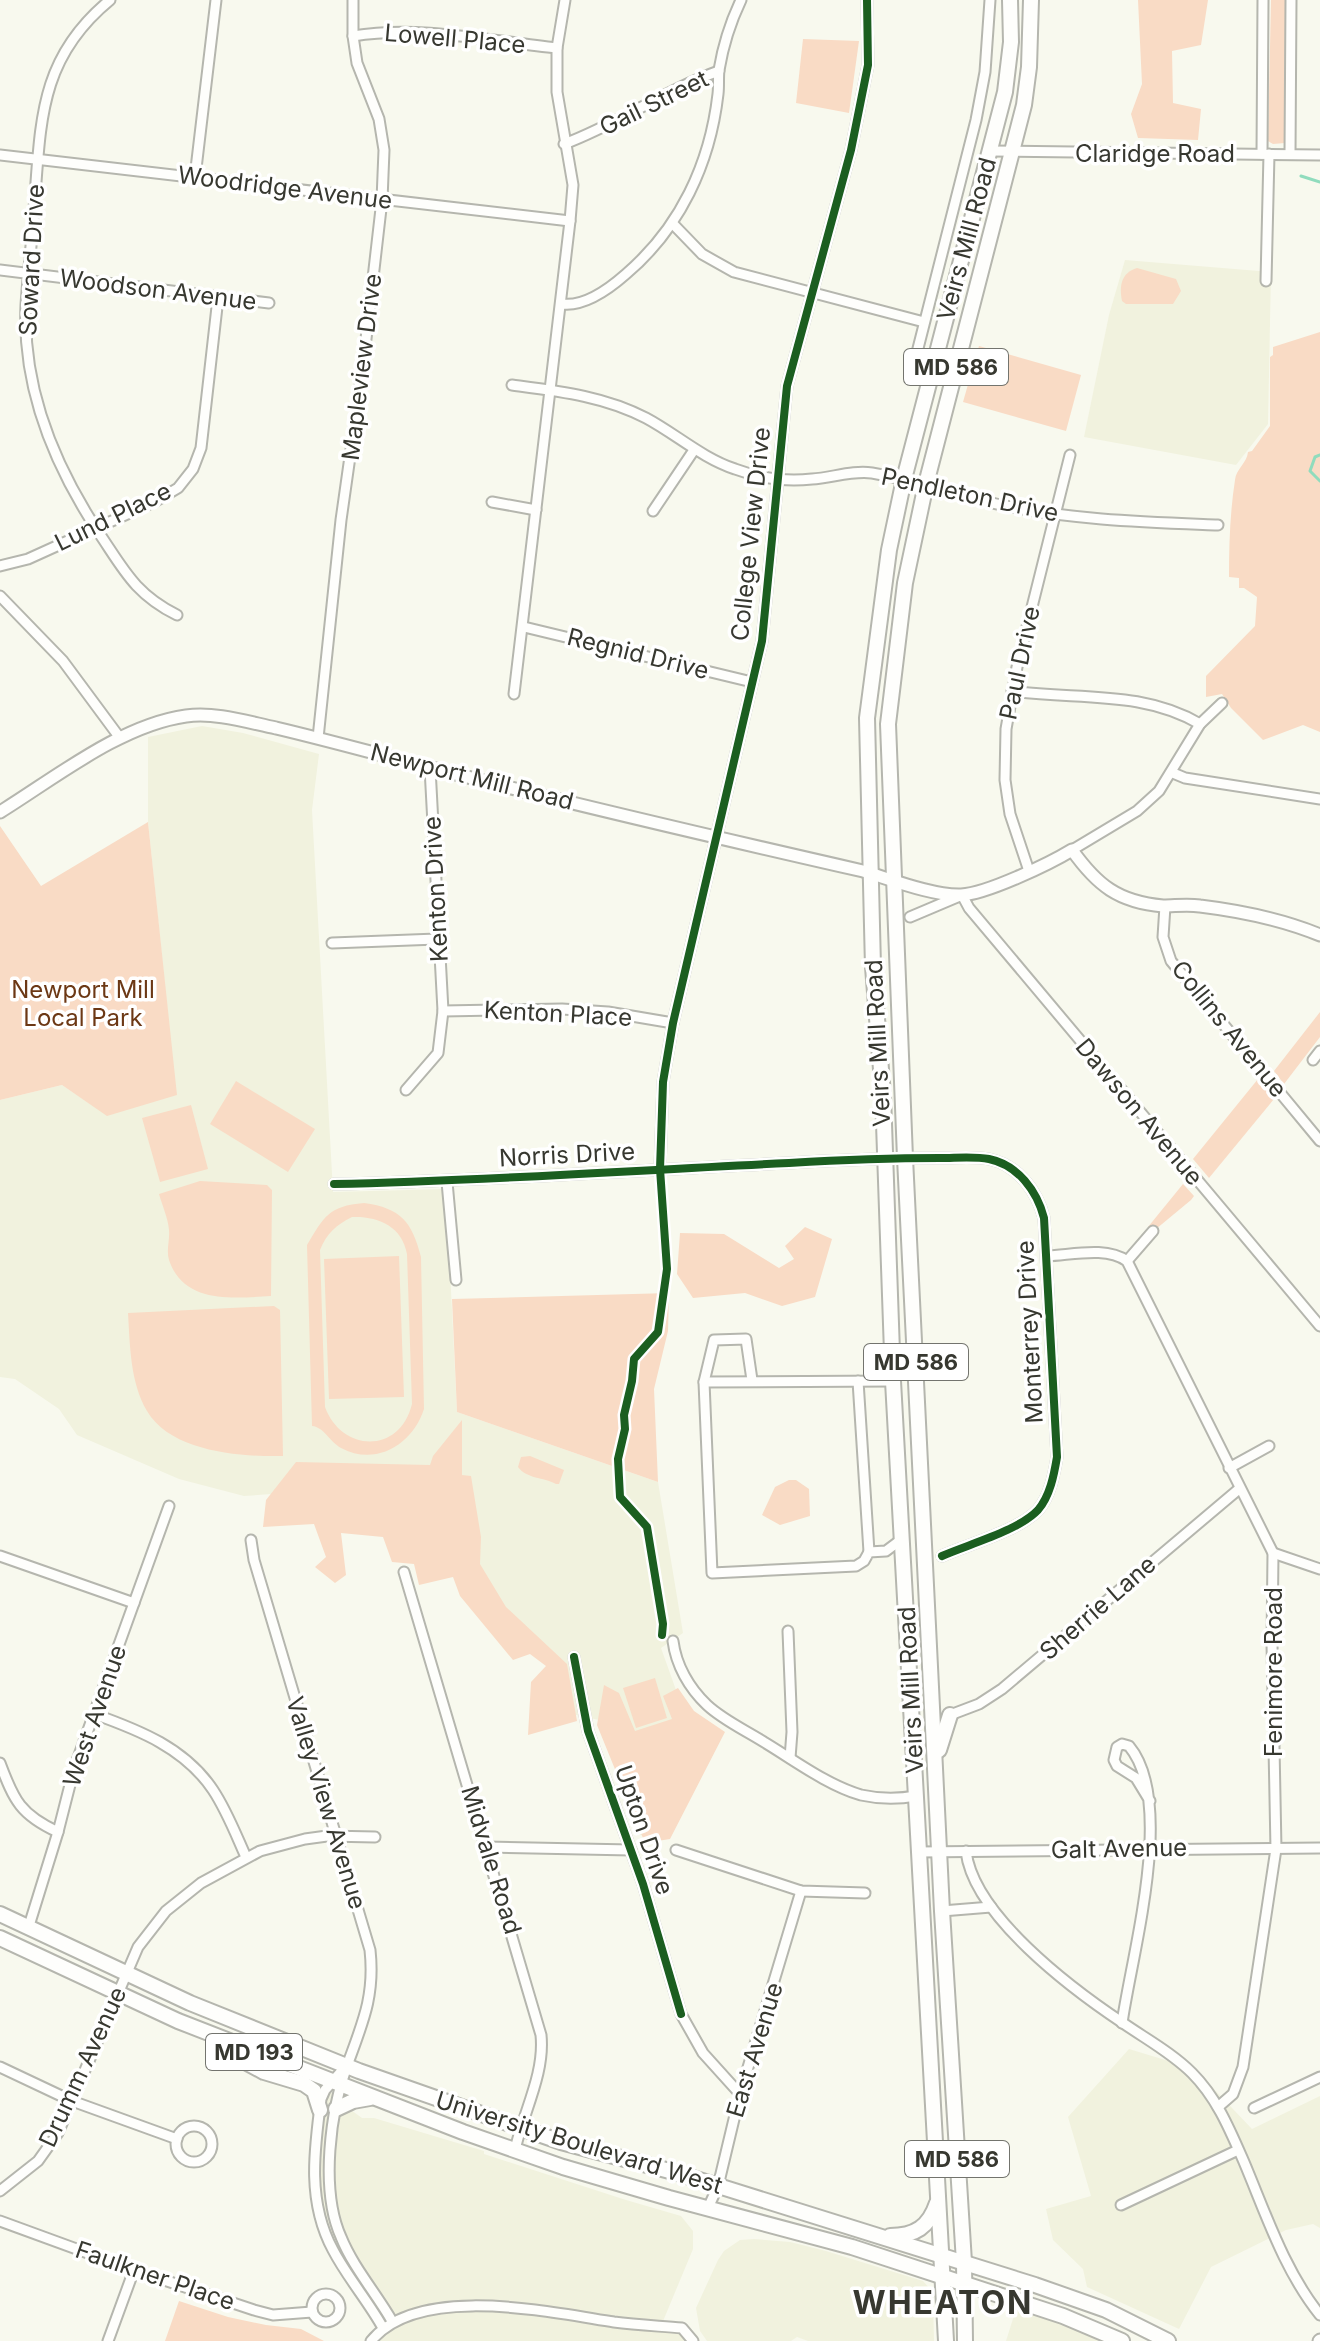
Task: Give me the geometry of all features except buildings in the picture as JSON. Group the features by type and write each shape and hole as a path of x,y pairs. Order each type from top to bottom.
{"main road":[{"name":"Veirs Mill Road","path":"965,2341 964,2262 941,1852 895,1158 883,1095 873,967 867,718 889,550 904,479 1005,92 1011,42 1010,0"},
{"name":"Veirs Mill Road","path":"946,2341 893,1381 893,881 888,724 905,583 926,484 1024,105 1029,67 1031,0"},
{"path":"935,1766 950,1715"},
{"name":"University Boulevard West","path":"0,1914 210,2012 347,2065 520,2128 964,2262 1106,2310 1168,2341"},
{"name":"University Boulevard West","path":"0,1938 211,2035 370,2098 515,2150 644,2191 852,2247 1063,2316 1122,2341"},
{"path":"211,2035 224,2048 264,2072 304,2084 314,2091 320,2110"},
{"path":"336,2109 370,2098"},
{"path":"876,2237 910,2235 921,2229 932,2218 939,2195"}],"street":[{"name":"Soward Drive","path":"110,0 72,37 54,71 42,109 26,307 28,351 41,419 63,475 136,587 177,615"},
{"path":"195,177 216,0"},
{"name":"Mapleview Drive","path":"318,738 341,520 382,200 382,137 379,119 357,63 353,0"},
{"path":"514,694 562,304 573,185 557,92 557,48 565,0"},
{"name":"Gail Street","path":"564,144 590,135 690,81 719,71 732,19 741,0"},
{"name":"College View Drive","path":"660,1169 663,1082 673,1023 767,611 787,386 851,150 868,65 867,0"},
{"name":"Veirs Mill Road","path":"912,372 976,120 985,72 990,0"},
{"path":"1263,0 1266,281"},
{"path":"1290,154 1291,0"},
{"name":"Lowell Place","path":"353,36 382,31 422,33 557,48"},
{"path":"562,304 572,305 590,299 618,281 640,262 673,224 699,176 719,93 719,71"},
{"name":"Claridge Road","path":"990,151 1320,155"},
{"name":"Woodridge Avenue","path":"0,155 570,221"},
{"path":"673,224 702,254 734,272 924,322"},
{"name":"Woodson Avenue","path":"0,270 269,303"},
{"name":"Lund Place","path":"0,566 28,559 178,488 193,469 201,448 218,298"},
{"name":"Pendleton Drive","path":"512,385 590,396 619,405 648,419 694,450 734,469 777,480 809,480 868,472 1056,515 1097,520 1218,525"},
{"path":"653,511 694,450"},
{"name":"Paul Drive","path":"1029,871 1010,814 1005,780 1006,729 1012,691 1070,455"},
{"path":"492,502 536,510"},
{"path":"0,596 63,661 120,738"},
{"name":"Regnid Drive","path":"524,627 752,682"},
{"path":"1012,691 1053,697 1139,700 1179,711 1200,724"},
{"name":"Newport Mill Road","path":"910,917 1029,871 1072,850 1137,811 1159,791 1173,773 1200,724 1222,703"},
{"name":"Newport Mill Road","path":"0,812 120,738 160,721 204,715 318,738 893,881 962,895"},
{"name":"Kenton Drive","path":"406,1090 438,1053 443,1011 430,768"},
{"path":"1173,773 1185,778 1320,799"},
{"path":"1072,850 1091,876 1117,896 1137,903 1195,905 1255,914 1320,935"},
{"name":"Dawson Avenue","path":"962,895 969,908 1320,1326"},
{"name":"Collins Avenue","path":"1165,906 1163,937 1171,961 1320,1141"},
{"path":"332,943 437,939"},
{"name":"Kenton Place","path":"443,1011 562,1009 608,1012 673,1023"},
{"path":"1313,1060 1320,1051"},
{"name":"Norris Drive","path":"334,1184 447,1182 895,1158"},
{"name":"Monterrey Drive","path":"895,1158 988,1159 1016,1172 1032,1188 1040,1203 1047,1256 1057,1457 1054,1477 1039,1509 1025,1520 942,1556"},
{"path":"447,1182 456,1280"},
{"path":"1047,1256 1103,1253 1117,1254 1127,1261 1153,1231"},
{"name":"Fenimore Road","path":"1127,1261 1273,1553 1276,1849 1243,2067 1233,2094 1218,2107"},
{"path":"752,1380 746,1339 714,1340 704,1382 712,1573 856,1566 864,1561 869,1552 858,1381"},
{"path":"704,1382 893,1381"},
{"path":"1229,1468 1269,1446"},
{"name":"Sherrie Lane","path":"950,1715 979,1704 1002,1689 1239,1489"},
{"name":"West Avenue","path":"28,1929 74,1769 169,1506"},
{"path":"869,1552 886,1551 902,1539"},
{"name":"Valley View Avenue","path":"251,1540 254,1560 370,1950 372,1989 367,2011 337,2084"},
{"path":"886,1551 903,1563"},
{"path":"1273,1553 1320,1569"},
{"path":"0,1556 134,1603"},
{"name":"Midvale Road","path":"404,1572 541,2035 543,2050 515,2150"},
{"path":"788,1631 792,1732 790,1758"},
{"path":"673,1641 674,1652 688,1684 708,1705 790,1758 860,1794 916,1796"},
{"name":"Upton Drive","path":"574,1657 588,1731 631,1850 681,2014 703,2053 740,2094"},
{"path":"94,1714 145,1733 202,1775 227,1814 246,1857"},
{"path":"1122,2023 1151,1848 1150,1801 1143,1770 1135,1753 1122,1744 1117,1747 1114,1760 1117,1766 1136,1778 1150,1801"},
{"path":"0,1763 12,1795 35,1821 58,1832"},
{"name":"Drumm Avenue","path":"0,2191 38,2161 58,2133 126,1972 138,1947 162,1914 201,1883 246,1857 305,1839 375,1837"},
{"path":"487,1847 631,1850"},
{"name":"Galt Avenue","path":"918,1852 1320,1848"},
{"path":"676,1850 801,1891 865,1893"},
{"path":"966,1851 969,1870 991,1907 1025,1946 1078,1991 1180,2063 1218,2107 1295,2280 1320,2315"},
{"name":"East Avenue","path":"708,2208 718,2186 740,2094 801,1891"},
{"path":"942,1911 991,1907"},
{"path":"0,2067 72,2101 177,2139"},
{"path":"1254,2108 1320,2077"},
{"path":"383,2328 331,2247 318,2210 313,2180 320,2110 325,2090 337,2084 330,2151 329,2184 333,2212 341,2237 392,2321"},
{"path":"1121,2205 1238,2150"},
{"name":"Faulkner Place","path":"0,2221 218,2300 273,2315 312,2312"},
{"path":"108,2341 134,2270"},
{"path":"371,2341 392,2321 415,2312 445,2306 479,2306 682,2328 693,2341"}],"shaded area":[{"path":"1125,260 1271,272 1268,424 1236,465 1084,437 1109,315"},
{"path":"202,726 243,733 319,754 312,810 333,1192 446,1189 457,1412 658,1482 683,1633 661,1648 681,1704 663,1838 640,1835 599,1720 572,1714 562,1663 503,1609 463,1548 452,1481 244,1496 179,1479 77,1435 59,1409 15,1379 0,1377 0,1100 62,1085 107,1115 176,1094 148,822 148,737"},
{"path":"1129,2049 1195,2069 1252,2129 1320,2096 1320,2228 1313,2224 1286,2230 1211,2267 1179,2329 1087,2287 1083,2269 1053,2240 1046,2209 1091,2196 1068,2117"},
{"path":"325,2090 345,2098 351,2110 362,2118 374,2118 484,2151 484,2154 681,2216 693,2231 693,2249 661,2326 682,2328 693,2341 371,2341 383,2327 331,2247 313,2180"},
{"path":"740,2240 790,2242 923,2281 931,2290 933,2299 934,2341 808,2341 797,2337 791,2341 707,2341 700,2331 696,2308 718,2260 724,2251"},
{"path":"1017,2306 1109,2341 1006,2341"}],"green space":[{"path":"1138,0 1208,0 1201,45 1172,51 1173,103 1201,109 1198,140 1138,138 1131,114 1142,84"},
{"path":"1271,0 1288,0 1285,143 1273,144 1268,141"},
{"path":"803,39 859,41 849,113 796,103"},
{"path":"1137,268 1176,279 1181,291 1173,304 1126,304 1122,301 1122,281 1127,273"},
{"path":"1320,332 1320,732 1303,725 1263,740 1231,708 1222,694 1206,697 1206,676 1255,626 1257,597 1239,588 1239,578 1229,577 1231,516 1237,473 1248,452 1252,451 1270,426 1270,357 1273,347"},
{"path":"979,346 1081,375 1066,431 963,402"},
{"name":"Newport Mill Local Park","path":"148,822 177,1095 107,1116 62,1085 0,1100 0,826 41,886"},
{"path":"1320,1012 1320,1037 1284,1084 1274,1071"},
{"path":"1258,1079 1274,1099 1209,1178 1193,1159"},
{"path":"236,1081 315,1129 288,1172 210,1124"},
{"path":"191,1105 208,1169 160,1182 142,1118"},
{"path":"200,1181 267,1185 272,1190 271,1296 212,1296 186,1285 176,1275 168,1256 168,1225 159,1194"},
{"path":"1183,1184 1194,1196 1191,1200 1156,1229 1148,1227"},
{"path":"352,1205 377,1205 396,1213 414,1234 421,1257 424,1409 419,1422 402,1442 392,1449 367,1455 341,1448 320,1429 312,1426 307,1245 328,1215","holes":["352,1217 371,1218 387,1225 400,1236 407,1254 412,1404 406,1420 396,1432 370,1442 344,1433 325,1407 320,1250 329,1234"]},
{"path":"805,1227 832,1239 815,1297 782,1306 745,1293 693,1298 677,1274 680,1233 724,1234 779,1268 794,1259 785,1246"},
{"path":"399,1256 404,1397 329,1399 324,1259"},
{"path":"669,1293 668,1331 654,1389 658,1482 457,1412 452,1299"},
{"path":"274,1306 280,1310 283,1456 208,1449 190,1444 158,1425 147,1411 137,1388 128,1313"},
{"path":"462,1420 462,1475 471,1476 481,1537 480,1564 506,1607 567,1664 577,1721 528,1735 531,1682 546,1666 530,1654 513,1660 460,1596 453,1577 419,1585 414,1564 392,1562 383,1537 341,1533 346,1575 335,1583 315,1567 326,1557 314,1524 263,1527 266,1500 296,1462 430,1465 433,1456"},
{"path":"530,1456 564,1470 559,1484 522,1471 518,1467 521,1457"},
{"path":"796,1480 809,1489 810,1516 780,1525 762,1515 775,1487"},
{"path":"655,1678 667,1718 636,1728 623,1688"},
{"path":"604,1685 619,1693 635,1731 672,1719 663,1696 678,1688 694,1711 725,1732 670,1839 645,1843 597,1725"},
{"path":"179,2301 228,2317 301,2329 324,2341 165,2341"}],"waterway":[{"path":"1301,176 1320,182"},
{"path":"1320,455 1315,457 1310,471 1320,481"}],"cycle path":[{"path":"662,1635 663,1624 647,1527 620,1497 618,1459 634,1359 658,1332 667,1269 660,1169 663,1082 673,1023 762,641 787,386 851,150 868,65 867,0"},
{"path":"334,1184 883,1159 977,1158 1009,1167 1031,1189 1044,1218 1057,1457 1048,1492 1038,1510 1029,1518 1006,1531 942,1556"},
{"path":"574,1657 588,1731 643,1884 681,2014"}],"district":[{"name":"WHEATON","path":"943,2303"}]}
